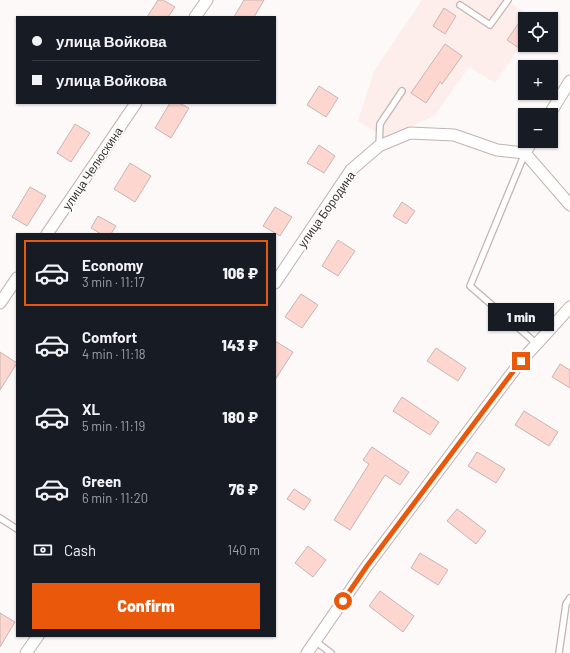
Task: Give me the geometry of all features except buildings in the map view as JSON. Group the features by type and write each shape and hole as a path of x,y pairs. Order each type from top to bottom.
{"street":[{"path":"196,16 206,0"},
{"path":"553,108 570,81"},
{"name":"улица Челюскина","path":"48,233 135,104"},
{"name":"улица Бородина","path":"276,282 351,170 378,146 410,133 454,135 497,150 525,153"},
{"path":"528,148 525,153 570,205"},
{"path":"0,303 16,279"},
{"path":"307,653 367,566 521,361 570,307"},
{"path":"26,653 37,637"}],"lane":[{"path":"460,6 490,25 508,0"},
{"path":"378,146 380,124 402,91"},
{"path":"525,153 470,286 537,344"},
{"path":"0,518 16,528"},
{"path":"559,653 566,604 570,598"},
{"path":"315,641 330,653"}],"shaded area":[{"path":"422,0 506,0 524,12 518,12 518,49 495,83 469,67 435,115 386,139 358,121 374,71"}],"route":[{"path":"343,601 367,566 521,361"}]}
